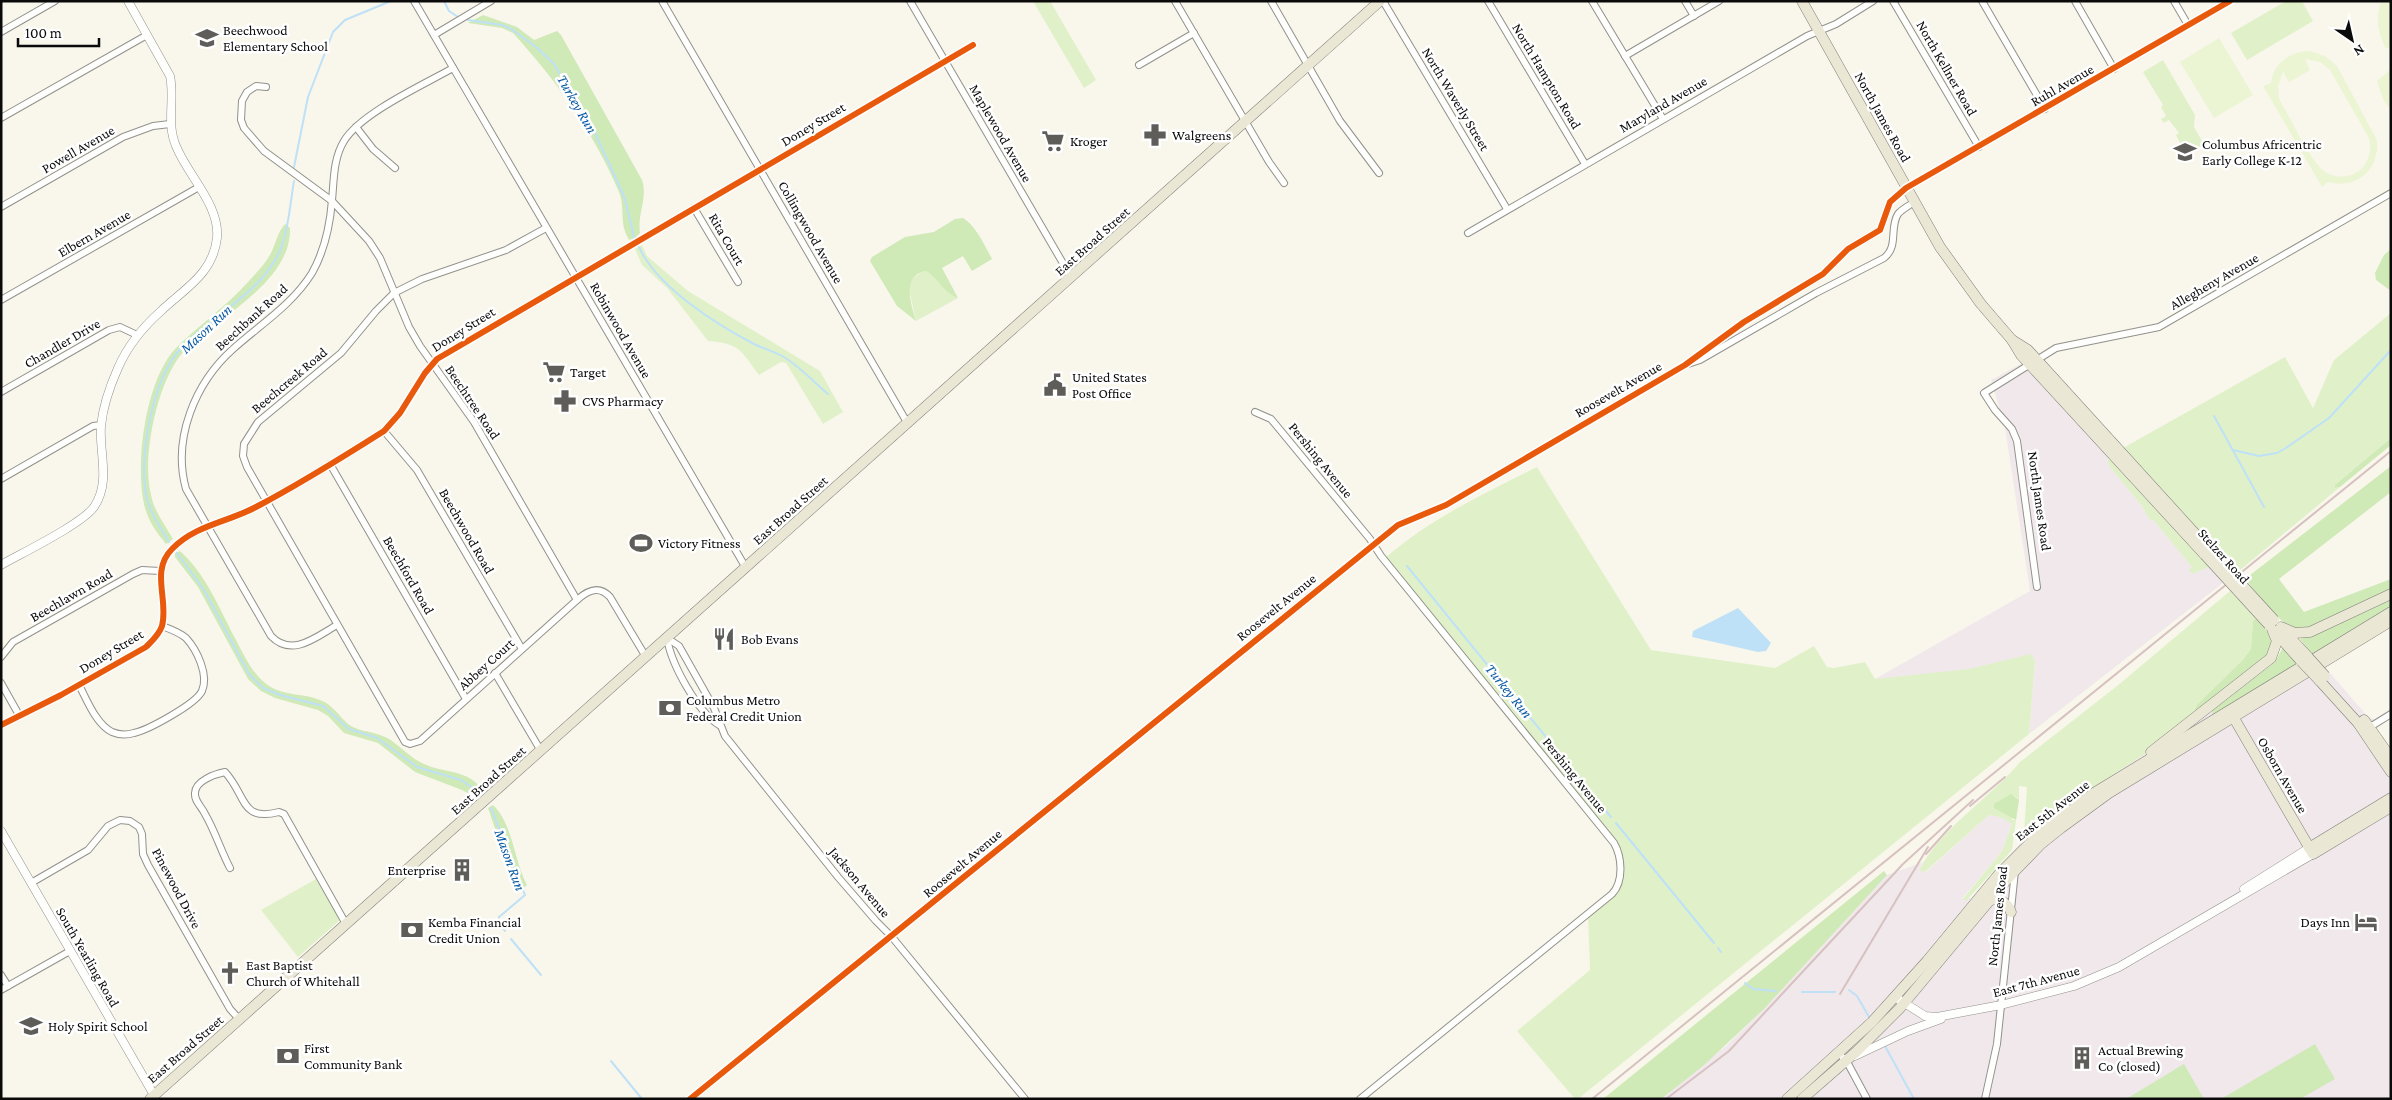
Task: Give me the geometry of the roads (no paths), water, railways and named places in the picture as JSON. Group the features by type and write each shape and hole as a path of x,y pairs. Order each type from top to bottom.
{"main road":[{"name":"East Broad Street","path":"152,1097 1381,1"},
{"name":"North James Road","path":"1802,1 1820,30 1906,188 1950,262 2012,340 2017,350 2034,363"},
{"name":"Stelzer Road","path":"2034,363 2322,678 2370,727 2391,758"},
{"path":"2274,625 2295,633 2310,632 2391,594"},
{"name":"East 5th Avenue","path":"1786,1099 1843,1057 1904,1003 1988,901 2041,844 2090,805 2391,612"},
{"name":"East 5th Avenue","path":"1802,1099 1843,1057 2017,855 2061,817 2100,789 2391,621"},
{"path":"2100,789 2271,658 2277,641 2274,625"},
{"name":"Stelzer Road","path":"2322,678 2358,723 2391,772"},
{"name":"Osborn Avenue","path":"2232,714 2311,851"},
{"name":"East 7th Avenue","path":"2311,851 2391,798"},
{"name":"East 7th Avenue","path":"2311,851 2391,808"},
{"path":"1988,901 1994,899 2001,901 2006,904 2011,912"}],"street":[{"path":"1,32 55,1"},
{"path":"1,565 81,519 93,508 103,484 102,425 105,404 114,376 137,335 161,310 200,277 210,263 217,239 216,225 199,187 176,146 170,124 172,86 170,76 128,1"},
{"name":"Robinwood Avenue","path":"414,1 746,568"},
{"path":"434,35 491,1"},
{"name":"Collingwood Avenue","path":"662,1 908,424"},
{"name":"Maplewood Avenue","path":"910,1 1071,277"},
{"path":"1175,1 1247,121 1277,176 1284,183"},
{"path":"1271,1 1348,133 1379,173"},
{"name":"North Waverly Street","path":"1381,1 1507,209"},
{"name":"North Hampton Road","path":"1488,1 1585,164"},
{"path":"1592,1 1663,119"},
{"path":"1685,1 1694,16"},
{"path":"1625,56 1719,1"},
{"name":"Maryland Avenue","path":"1468,233 1663,119 1820,30 1836,24 1873,1"},
{"name":"North Kellner Road","path":"1893,1 1979,148"},
{"path":"1982,1 2045,109"},
{"path":"2075,1 2114,69"},
{"path":"2174,1 2188,25"},
{"name":"Ruhl Avenue","path":"1906,188 1979,148 2230,1"},
{"path":"1139,65 1194,33"},
{"path":"1,118 147,35"},
{"name":"Doney Street","path":"160,571 171,550 207,526 255,508 384,431 400,413 432,364 454,348 946,62 972,45"},
{"name":"Beechbank Road","path":"337,625 300,645 288,646 278,642 267,630 190,497 184,480 183,444 192,410 202,388 214,370 231,351 292,300 307,280 325,244 336,159 343,142 367,118 453,68"},
{"name":"Beechtree Road","path":"266,87 256,86 244,96 241,109 244,128 264,151 332,201 369,241 380,258 409,327 432,364 474,422 577,600"},
{"name":"Powell Avenue","path":"1,207 123,137 153,126 170,124"},
{"path":"356,127 373,149 395,168"},
{"name":"Elbern Avenue","path":"1,300 199,187"},
{"name":"Roosevelt Avenue","path":"690,1099 892,937 1373,543 1398,525 1446,505 1685,365 1744,322 1823,274 1848,249 1880,230 1890,202 1906,188"},
{"name":"Allegheny Avenue","path":"2034,363 2056,348 2159,327 2391,192"},
{"name":"Roosevelt Avenue","path":"1685,365 1700,360 1816,293 1884,258 1892,249 1898,214 1914,202"},
{"name":"Rita Court","path":"694,208 738,282"},
{"name":"Beechcreek Road","path":"410,744 402,738 244,462 243,450 246,438 258,422 279,403 340,353 394,293 422,279 506,250 546,228"},
{"name":"Chandler Drive","path":"1,392 109,330 120,327 137,335"},
{"name":"North James Road","path":"2034,363 1984,393 1994,410 2012,429 2018,441 2037,587"},
{"name":"Pershing Avenue","path":"1256,412 1271,419 1373,543 1381,556 1614,843 1620,858 1617,887 1612,894 1360,1099"},
{"path":"1,479 93,426 102,425"},
{"name":"Beechwood Road","path":"384,431 417,470 522,649"},
{"name":"Beechford Road","path":"330,464 466,699"},
{"name":"Beechlawn Road","path":"1,657 13,642 133,574 142,570 160,571"},
{"path":"79,685 99,720 111,732 127,735 143,730 198,697 204,684 201,664 186,638 162,626 160,571"},
{"path":"577,600 591,590 606,593 646,657"},
{"name":"Abbey Court","path":"410,744 420,741 577,600"},
{"name":"Doney Street","path":"1,725 79,685 146,647 156,638 162,626"},
{"name":"Jackson Avenue","path":"667,638 669,652 685,681 705,713 719,725"},
{"name":"Jackson Avenue","path":"667,638 679,646 714,708 719,725 725,736 838,877 892,937 1025,1099"},
{"path":"495,673 541,751"},
{"path":"685,681 696,675"},
{"path":"1,683 19,715"},
{"path":"705,713 714,708"},
{"path":"2370,727 2391,714"},
{"path":"230,868 205,814 196,800 194,792 198,785 216,774 225,772 254,813 263,816 280,812 284,814 346,924"},
{"name":"Pinewood Drive","path":"31,883 88,850 113,822 124,819 133,822 141,831 143,854 148,865 230,1009 239,1019"},
{"name":"South Yearling Road","path":"2,835 152,1097"},
{"name":"East 7th Avenue","path":"1843,1057 1952,1016 2062,990 2093,980 2119,967 2311,851"},
{"name":"North James Road","path":"1985,1099 1995,1057 2017,855"},
{"path":"1,990 70,951"},
{"path":"1,975 8,986"},
{"name":"East 7th Avenue","path":"1895,997 1928,1017 1952,1016"},
{"path":"1843,1057 1867,1099"}],"water":[{"path":"1738,608 1771,643 1766,651 1758,652 1692,637 1693,631"}],"waterway":[{"name":"Mason Run","path":"294,167 308,97 333,32 345,20 391,1"},
{"name":"Turkey Run","path":"444,1 449,11 458,17"},
{"name":"Turkey Run","path":"468,20 502,25 513,30 536,47 554,64 593,129 618,183 625,199 634,237"},
{"name":"Mason Run","path":"169,542 150,508 144,478 147,438 156,396 172,360 182,347 246,294 269,269 278,255 284,238 294,181"},
{"name":"Turkey Run","path":"639,247 659,276 690,304 741,337 784,357 828,394"},
{"path":"2233,450 2259,456 2277,453 2286,448 2329,418 2391,350"},
{"path":"2214,416 2264,507"},
{"name":"Mason Run","path":"177,553 204,590 249,674 263,688 280,695 323,706 349,729 377,738 417,767 461,780 480,793"},
{"name":"Turkey Run","path":"1407,566 1611,817"},
{"name":"Mason Run","path":"491,808 525,895 499,917 499,923 505,931"},
{"name":"Turkey Run","path":"1616,823 1714,943"},
{"name":"Mason Run","path":"511,939 541,975"},
{"name":"Turkey Run","path":"1718,948 1721,952"},
{"name":"Turkey Run","path":"1745,983 1753,989 1776,991"},
{"name":"Turkey Run","path":"1849,990 1857,996 1869,1017"},
{"name":"Turkey Run","path":"1802,992 1835,992"},
{"name":"Turkey Run","path":"1885,1046 1914,1099"},
{"name":"Mason Run","path":"611,1061 642,1099"}],"railway":[{"path":"1592,1099 2391,451"},
{"path":"1970,806 2005,777"},
{"path":"1666,1099 1729,1051 1903,864 1973,800"},
{"path":"1926,854 1951,826"},
{"path":"1840,994 1928,847"}],"place":[{"name":"Beechwood Elementary School","path":"207,38"},
{"name":"Walgreens","path":"1155,135"},
{"name":"Kroger","path":"1053,141"},
{"name":"Columbus Africentric Early College K-12","path":"2185,152"},
{"name":"Target","path":"554,372"},
{"name":"United States Post Office","path":"1055,385"},
{"name":"CVS Pharmacy","path":"565,401"},
{"name":"Victory Fitness","path":"641,543"},
{"name":"Bob Evans","path":"724,639"},
{"name":"Columbus Metro Federal Credit Union","path":"670,708"},
{"name":"Enterprise","path":"462,870"},
{"name":"Days Inn","path":"2366,922"},
{"name":"Kemba Financial Credit Union","path":"412,930"},
{"name":"East Baptist Church of Whitehall","path":"230,973"},
{"name":"Holy Spirit School","path":"31,1026"},
{"name":"First Community Bank","path":"288,1056"},
{"name":"Actual Brewing Co (closed)","path":"2082,1058"}]}
